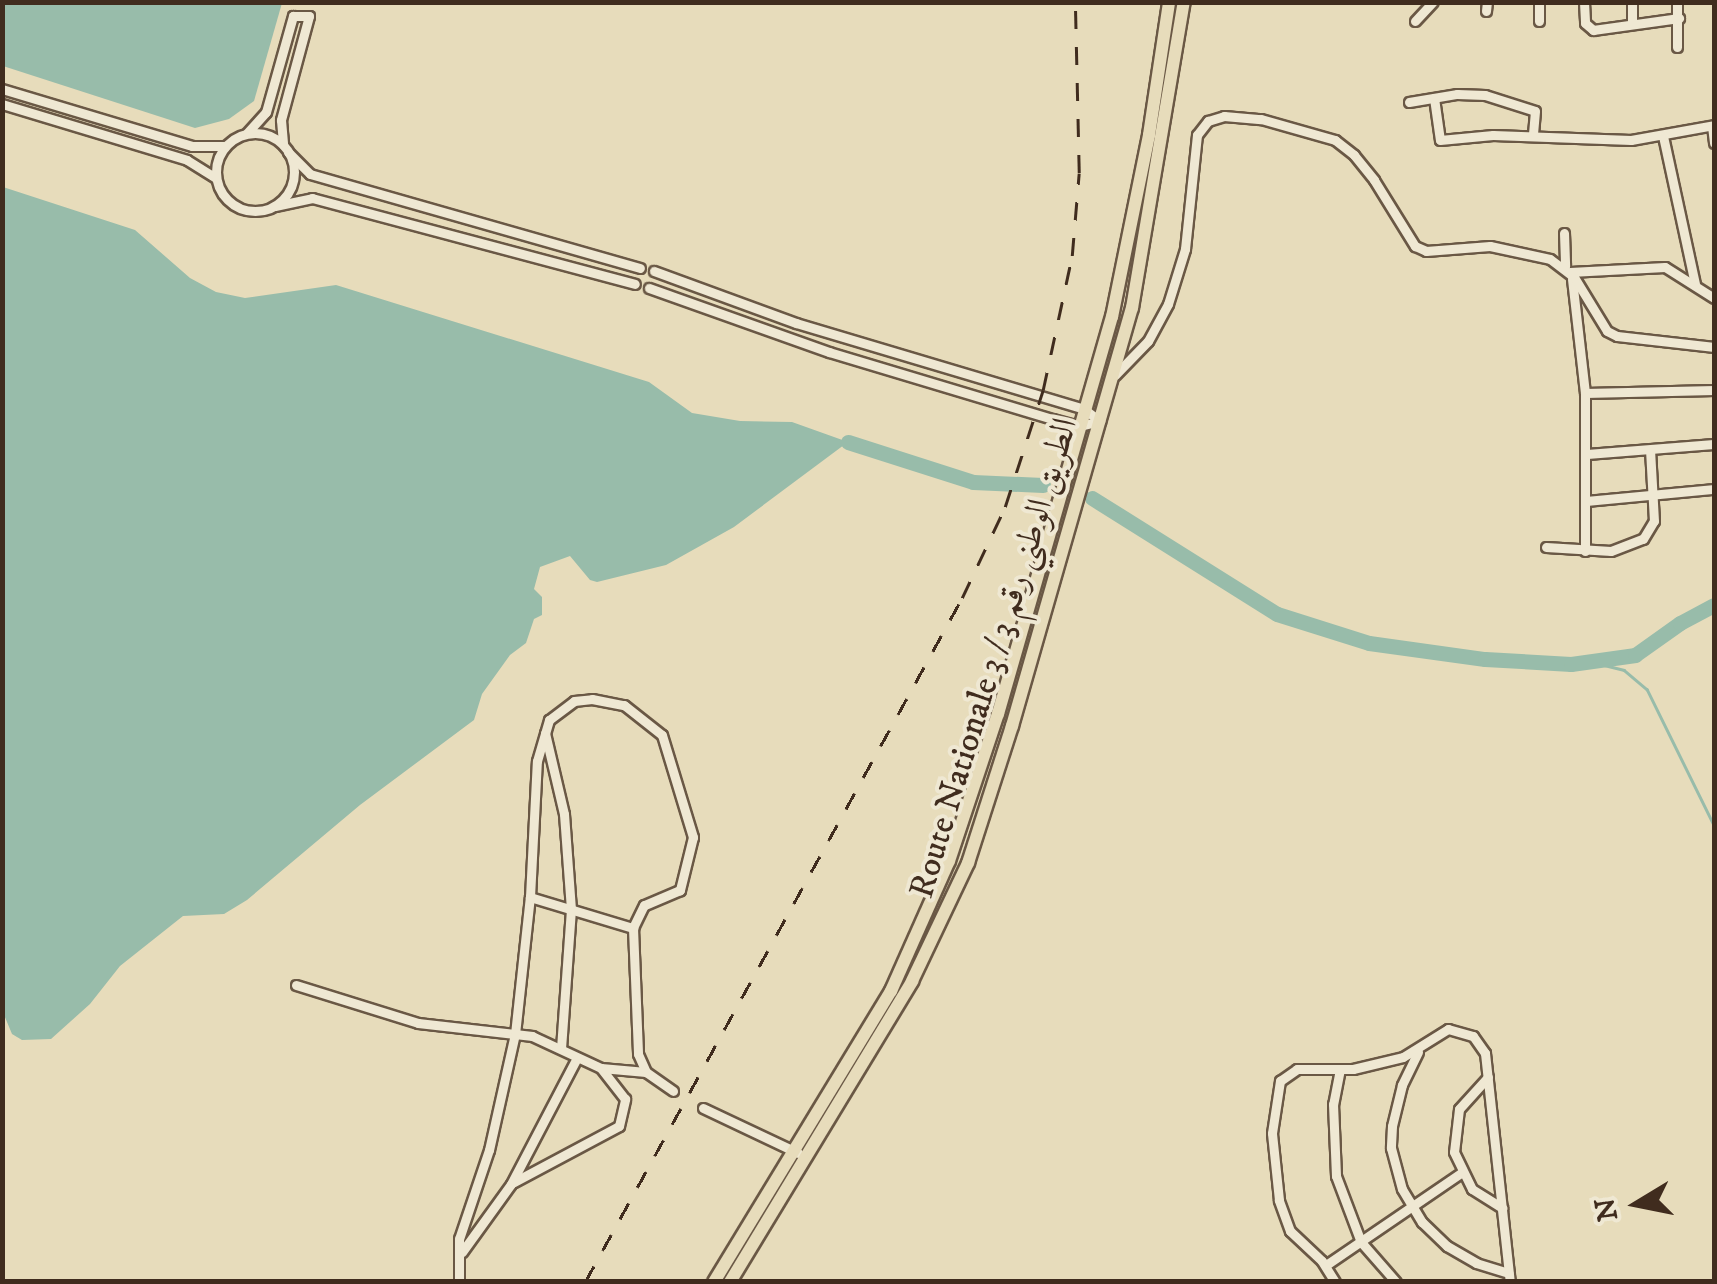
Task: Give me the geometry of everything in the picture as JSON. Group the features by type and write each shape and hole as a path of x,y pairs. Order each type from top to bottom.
{"highway":[{"name":"Route Nationale 3 / الطريق الوطني رقم 3","path":"714,1282 904,996 957,893 1012,726 1112,377 1147,236 1173,26 1169,2"},
{"name":"Route Nationale 3 / الطريق الوطني رقم 3","path":"730,1282 890,991 933,903 998,714 1080,426 1131,232 1173,26 1184,2"}],"street":[{"path":"1415,20 1432,2"},
{"path":"1538,2 1539,21"},
{"path":"1584,2 1588,28 1679,18"},
{"path":"1632,2 1632,22"},
{"path":"1677,47 1678,2"},
{"path":"2,90 192,146 225,146 247,133 266,112 293,16 309,16 281,120 294,175 284,198 275,206"},
{"path":"1409,102 1485,95 1535,110 1533,136"},
{"path":"1434,98 1440,140 1533,136 1590,142 1663,136 1713,126 1714,143"},
{"path":"2,104 187,160 216,178"},
{"path":"67,123 71,110"},
{"path":"1112,377 1148,341 1168,304 1185,249 1198,135 1216,118 1262,119 1335,140 1354,154 1415,246 1426,251 1490,246 1530,252 1569,271 1664,267 1714,298"},
{"path":"247,133 267,134 310,174 640,268"},
{"path":"1663,136 1695,284"},
{"path":"225,146 216,178 221,192 245,210 312,198 635,284"},
{"path":"1564,232 1585,393 1584,551"},
{"path":"1569,271 1607,331 1617,336 1714,347"},
{"path":"654,272 796,323 1084,409 1100,420"},
{"path":"649,288 790,338 1030,412 1080,426 1100,420"},
{"path":"790,338 796,323"},
{"path":"887,369 892,353"},
{"path":"964,392 968,376"},
{"path":"1585,393 1714,390"},
{"path":"1587,454 1714,444"},
{"path":"1546,547 1611,550 1644,539 1654,521 1650,450"},
{"path":"1586,501 1654,498 1714,489"},
{"path":"459,1282 460,1239 489,1150 515,1034 530,897 536,760 544,731 563,706 592,698 624,704 662,735 693,837 680,890 644,905 634,928 638,1054 646,1072 673,1092"},
{"path":"544,731 564,814 570,910 561,1047"},
{"path":"530,897 634,928"},
{"path":"296,984 418,1023 547,1040 601,1068 646,1072"},
{"path":"1440,1031 1468,1034 1484,1048 1488,1077 1509,1277 1461,1256 1434,1235 1402,1189 1391,1148 1396,1106 1420,1050 1440,1031"},
{"path":"1334,1282 1326,1264 1294,1237 1284,1216 1274,1166 1273,1118 1278,1085 1285,1074 1297,1069 1340,1070 1420,1050"},
{"path":"462,1252 511,1184 576,1058"},
{"path":"511,1184 619,1126 625,1099 601,1068"},
{"path":"1340,1070 1333,1104 1336,1176 1362,1242 1396,1282"},
{"path":"1488,1077 1459,1109 1453,1130 1461,1173 1486,1200 1503,1208"},
{"path":"704,1108 799,1153"},
{"path":"1326,1264 1461,1173"}],"shaded area":[{"path":"3,2 282,3 254,101 229,119 195,128 3,66"},
{"path":"3,187 135,230 190,278 216,292 245,298 336,285 649,382 692,413 740,421 792,422 848,442 734,527 666,565 597,582 590,580 570,556 540,567 534,589 542,597 542,615 534,619 526,643 510,655 482,694 474,720 360,805 247,900 224,914 183,916 120,966 90,1004 51,1039 22,1040 12,1034 2,1010"}],"waterway":[{"path":"848,442 973,482 1043,485"},
{"path":"1092,498 1277,614 1369,643 1485,659 1571,664 1635,655 1714,605"},
{"path":"1588,661 1624,670 1647,689 1714,825"}],"railway":[{"path":"585,1282 962,598 1005,507 1043,390 1072,256 1079,173 1075,2"}]}
